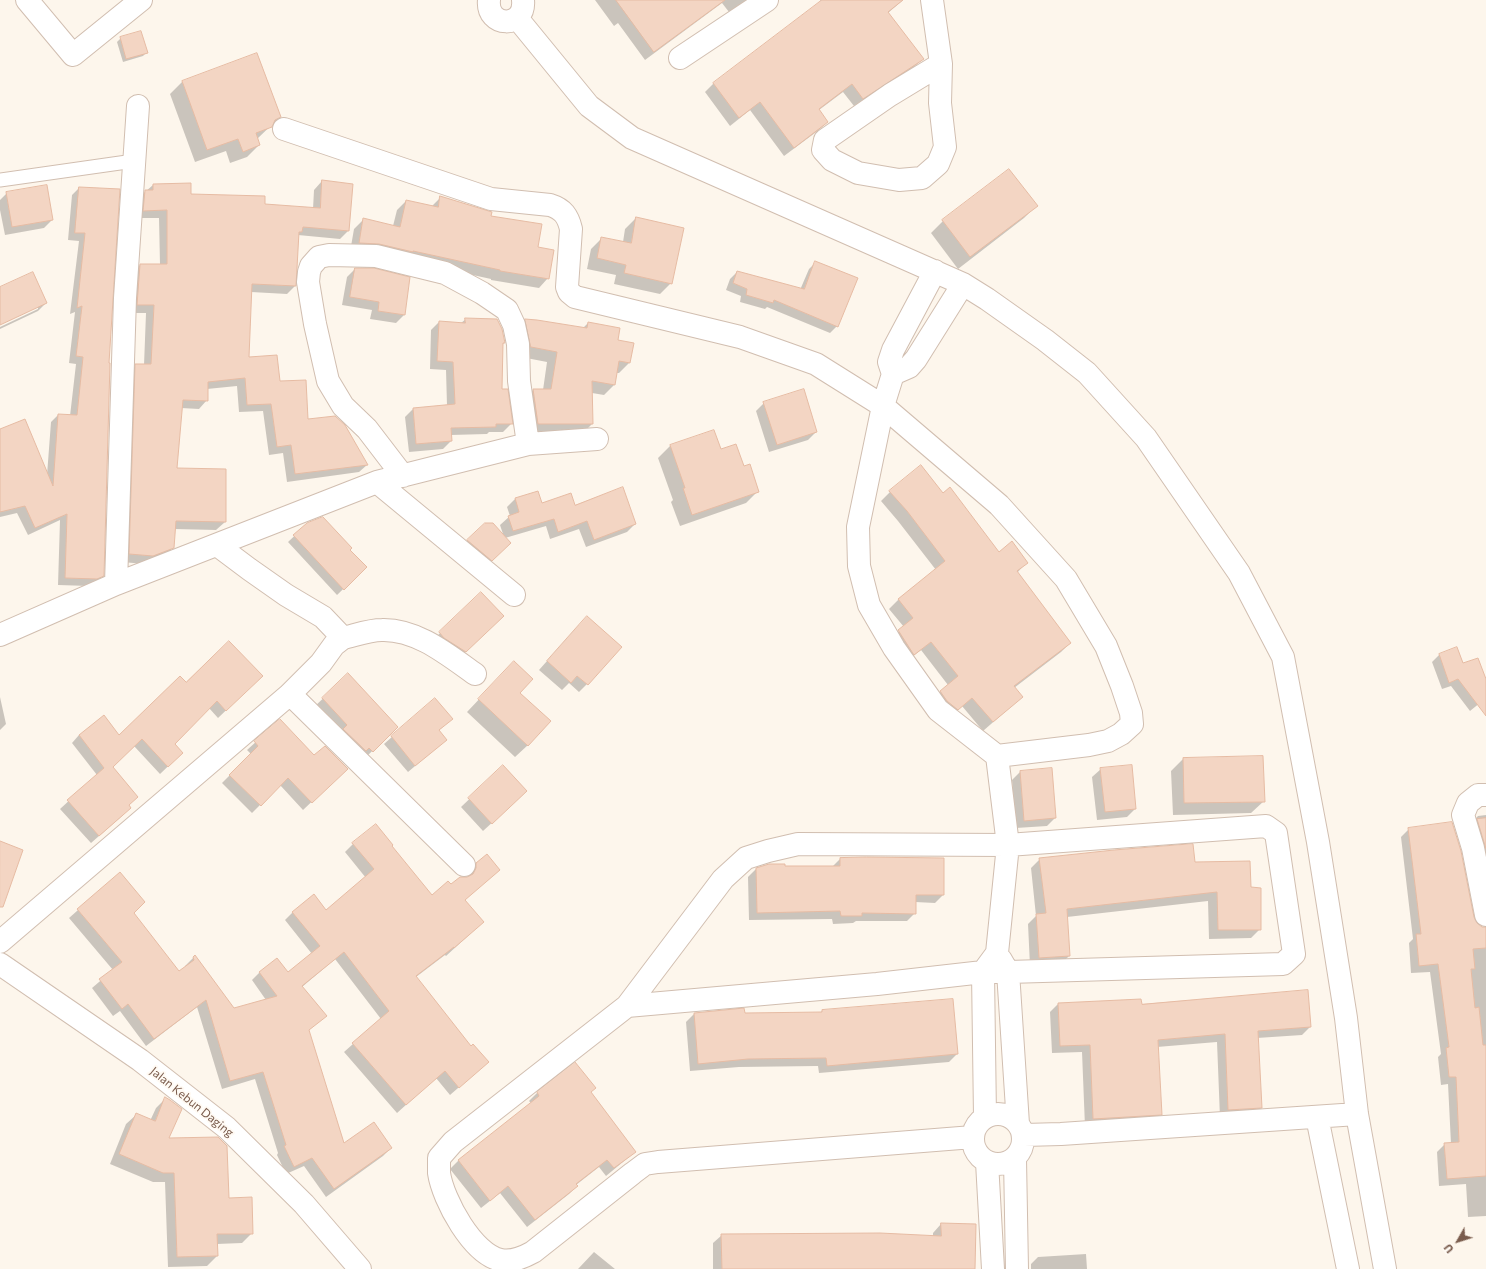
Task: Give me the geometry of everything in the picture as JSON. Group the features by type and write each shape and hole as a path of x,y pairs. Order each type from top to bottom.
{"street":[{"path":"27,0 73,55 141,0"},
{"path":"489,0 491,13 500,21 512,21 520,9 589,106 632,138 963,284 1045,340 1087,373 1146,438 1239,573 1283,657 1319,850 1346,1018 1357,1114 1385,1269"},
{"path":"680,58 767,0"},
{"path":"932,0 941,64 940,103 945,147 938,164 922,178 899,180 858,173 832,160 823,150 825,140 890,95 941,64"},
{"path":"116,584 125,298 138,106"},
{"path":"284,129 491,199 550,205 558,208 566,217 571,229 567,287 569,292 575,297 747,339 816,364 883,406 999,505 1066,578 1106,646 1122,686 1131,713 1132,724 1121,734 1108,741 1089,745 996,756"},
{"path":"402,476 385,451 343,406 328,381 315,324 308,282 311,266 319,257 329,255 376,256 445,273 482,293 507,310 514,325 518,344 519,381 528,444"},
{"path":"935,271 893,350 889,362 893,374 883,406 858,527 858,566 869,605 894,648 938,710 996,756 1008,845 997,953 983,972 985,1117"},
{"path":"893,374 909,366 916,359 963,284"},
{"path":"0,634 116,584 377,482 528,444 596,439"},
{"path":"377,482 514,595"},
{"path":"217,545 286,595 323,617 343,638"},
{"path":"0,942 290,694 321,663 334,646 343,638 382,630 401,632 418,638 438,648 475,674"},
{"path":"290,694 464,865"},
{"path":"1486,795 1478,795 1468,803 1463,816 1472,848 1486,915"},
{"path":"628,1006 877,984 983,972 1283,964 1294,954 1276,833 1266,826 1008,845 798,844 746,858 723,879 628,1006 453,1142 439,1158 439,1173 443,1187 458,1220 483,1252 502,1260 520,1258 534,1252 645,1164 972,1137"},
{"path":"997,953 1008,972 1021,1129 1021,1150 1015,1159 1007,1163 997,1164 987,1162 979,1156 974,1147 972,1137 975,1128 981,1120 985,1117 1000,1114 1009,1116 1021,1129 1061,1134 1357,1114"},
{"name":"Jalan Kebun Daging","path":"0,964 140,1060 227,1128 304,1204 360,1269"},
{"path":"1317,1117 1348,1269"},
{"path":"1015,1159 1018,1269"},
{"path":"987,1162 993,1269"}],"lane":[{"path":"0,180 134,161"}],"building":[{"path":"616,0 725,0 654,52"},
{"path":"822,0 903,0 888,12 924,59 863,99 852,84 819,109 828,122 794,148 760,102 739,118 713,83"},
{"path":"141,31 148,53 126,59 120,37"},
{"path":"257,53 281,117 275,120 272,127 256,133 260,145 243,152 238,139 207,150 182,81"},
{"path":"1009,169 1038,206 970,257 942,220"},
{"path":"322,180 353,184 349,231 303,227 302,232 299,232 296,286 252,284 249,357 277,355 280,381 306,380 308,419 335,416 345,425 368,465 295,474 291,445 277,447 271,404 247,405 245,378 208,382 208,401 183,400 177,468 226,469 226,522 176,521 174,548 153,556 129,554 135,364 151,364 154,305 137,305 140,264 167,264 167,210 143,211 145,190 153,190 153,184 191,183 191,194 265,196 265,204 320,208"},
{"path":"47,185 53,220 12,227 6,192"},
{"path":"79,187 120,189 109,363 104,576 97,579 65,578 67,514 35,528 25,506 0,512 0,429 25,419 53,486 58,414 77,415 83,357 76,356 82,306 77,308 85,233 75,233"},
{"path":"440,196 492,212 491,216 542,224 538,247 554,250 549,279 500,271 379,244 359,243 363,218 400,227 406,200 438,207"},
{"path":"636,217 684,228 672,284 624,273 626,265 597,258 601,237 631,243"},
{"path":"815,261 858,278 838,327 774,300 773,303 746,295 747,289 733,283 737,271 804,289"},
{"path":"355,268 374,268 410,277 405,315 378,311 379,302 350,297"},
{"path":"33,272 47,303 0,325 0,287"},
{"path":"465,318 497,319 502,329 505,343 503,343 502,389 508,389 513,424 496,424 496,427 451,428 452,441 416,444 413,408 455,404 453,362 437,361 439,321 465,323"},
{"path":"525,319 587,328 588,322 620,328 618,340 634,343 630,363 619,361 615,385 592,381 593,424 538,424 533,389 551,389 557,352 531,347"},
{"path":"804,389 817,432 777,445 763,402"},
{"path":"714,430 721,449 736,444 744,466 750,464 759,492 692,515 683,488 685,488 670,445"},
{"path":"921,465 943,493 950,487 999,552 1012,541 1028,563 1017,571 1071,643 1014,686 1023,697 993,722 972,698 958,710 947,701 940,691 958,676 931,642 914,655 898,630 913,618 898,599 945,561 907,511 889,491"},
{"path":"623,487 636,524 594,540 587,521 558,532 554,519 513,531 508,516 519,512 515,498 538,491 542,503 571,493 575,505"},
{"path":"323,517 352,548 350,550 367,567 344,590 293,535 307,523"},
{"path":"485,523 493,523 511,543 492,561 467,540"},
{"path":"481,592 504,616 466,652 444,638 439,632"},
{"path":"587,616 622,647 588,685 577,676 571,683 547,661"},
{"path":"229,641 263,676 226,711 217,701 175,744 183,753 168,767 142,739 113,767 138,797 129,805 131,808 99,836 67,800 104,768 79,735 104,715 119,735 180,676 186,682"},
{"path":"1457,647 1463,663 1478,658 1486,679 1486,716 1458,679 1449,683 1439,654"},
{"path":"514,661 533,679 520,693 551,721 528,746 478,699"},
{"path":"348,673 398,727 373,752 369,748 366,751 343,729 347,725 322,698"},
{"path":"435,698 453,719 439,730 447,740 415,766 391,736"},
{"path":"280,719 314,755 325,746 348,769 312,803 288,778 261,806 229,775 258,746 254,741"},
{"path":"1263,756 1265,802 1184,803 1183,758"},
{"path":"503,765 527,791 492,824 468,798"},
{"path":"1132,765 1136,809 1105,812 1100,768"},
{"path":"1052,768 1056,818 1024,821 1020,771"},
{"path":"1486,818 1486,849 1477,819"},
{"path":"1452,822 1461,851 1474,917 1477,923 1482,927 1486,927 1486,948 1473,949 1475,969 1471,969 1475,1008 1479,1007 1483,1045 1486,1045 1486,1176 1447,1179 1444,1143 1459,1142 1456,1077 1449,1077 1446,1048 1449,1047 1438,964 1419,966 1416,934 1421,934 1408,828"},
{"path":"376,824 432,895 448,881 451,884 460,877 467,877 473,874 476,868 476,863 487,854 500,870 465,900 484,922 454,948 416,976 471,1046 473,1044 489,1062 459,1088 445,1071 406,1105 352,1043 389,1011 344,952 302,986 327,1016 309,1030 344,1143 374,1122 392,1148 334,1189 312,1158 294,1167 284,1146 286,1145 263,1072 230,1081 206,1000 154,1039 128,1004 122,1009 99,979 122,962 77,909 120,872 145,902 134,913 179,971 194,960 193,957 195,955 234,1008 277,996 259,972 277,958 288,972 320,946 292,912 314,894 326,910 374,869 352,843"},
{"path":"0,841 23,850 3,907 0,907"},
{"path":"1193,844 1195,862 1250,861 1251,887 1261,888 1261,930 1218,930 1217,892 1067,909 1070,956 1039,958 1036,914 1046,913 1039,858"},
{"path":"840,858 944,858 944,895 916,895 916,914 862,913 862,916 841,916 840,911 757,913 756,868 769,864 785,864 785,866 840,866"},
{"path":"1308,990 1311,1027 1258,1031 1262,1108 1228,1110 1225,1034 1158,1040 1162,1115 1093,1119 1090,1045 1060,1046 1058,1003 1141,999 1142,1004"},
{"path":"953,999 958,1054 827,1066 826,1058 748,1059 698,1064 694,1013 744,1008 745,1013 822,1012 822,1010"},
{"path":"575,1062 596,1088 591,1092 636,1152 614,1168 607,1160 576,1184 578,1186 535,1220 508,1186 490,1201 458,1160 539,1096 537,1092"},
{"path":"165,1097 182,1109 169,1138 218,1137 227,1146 229,1198 252,1197 253,1234 217,1234 218,1256 177,1257 174,1173 163,1173 119,1154 136,1113 155,1121"},
{"path":"941,1223 976,1224 975,1269 722,1269 721,1234 880,1233 941,1236"}]}
